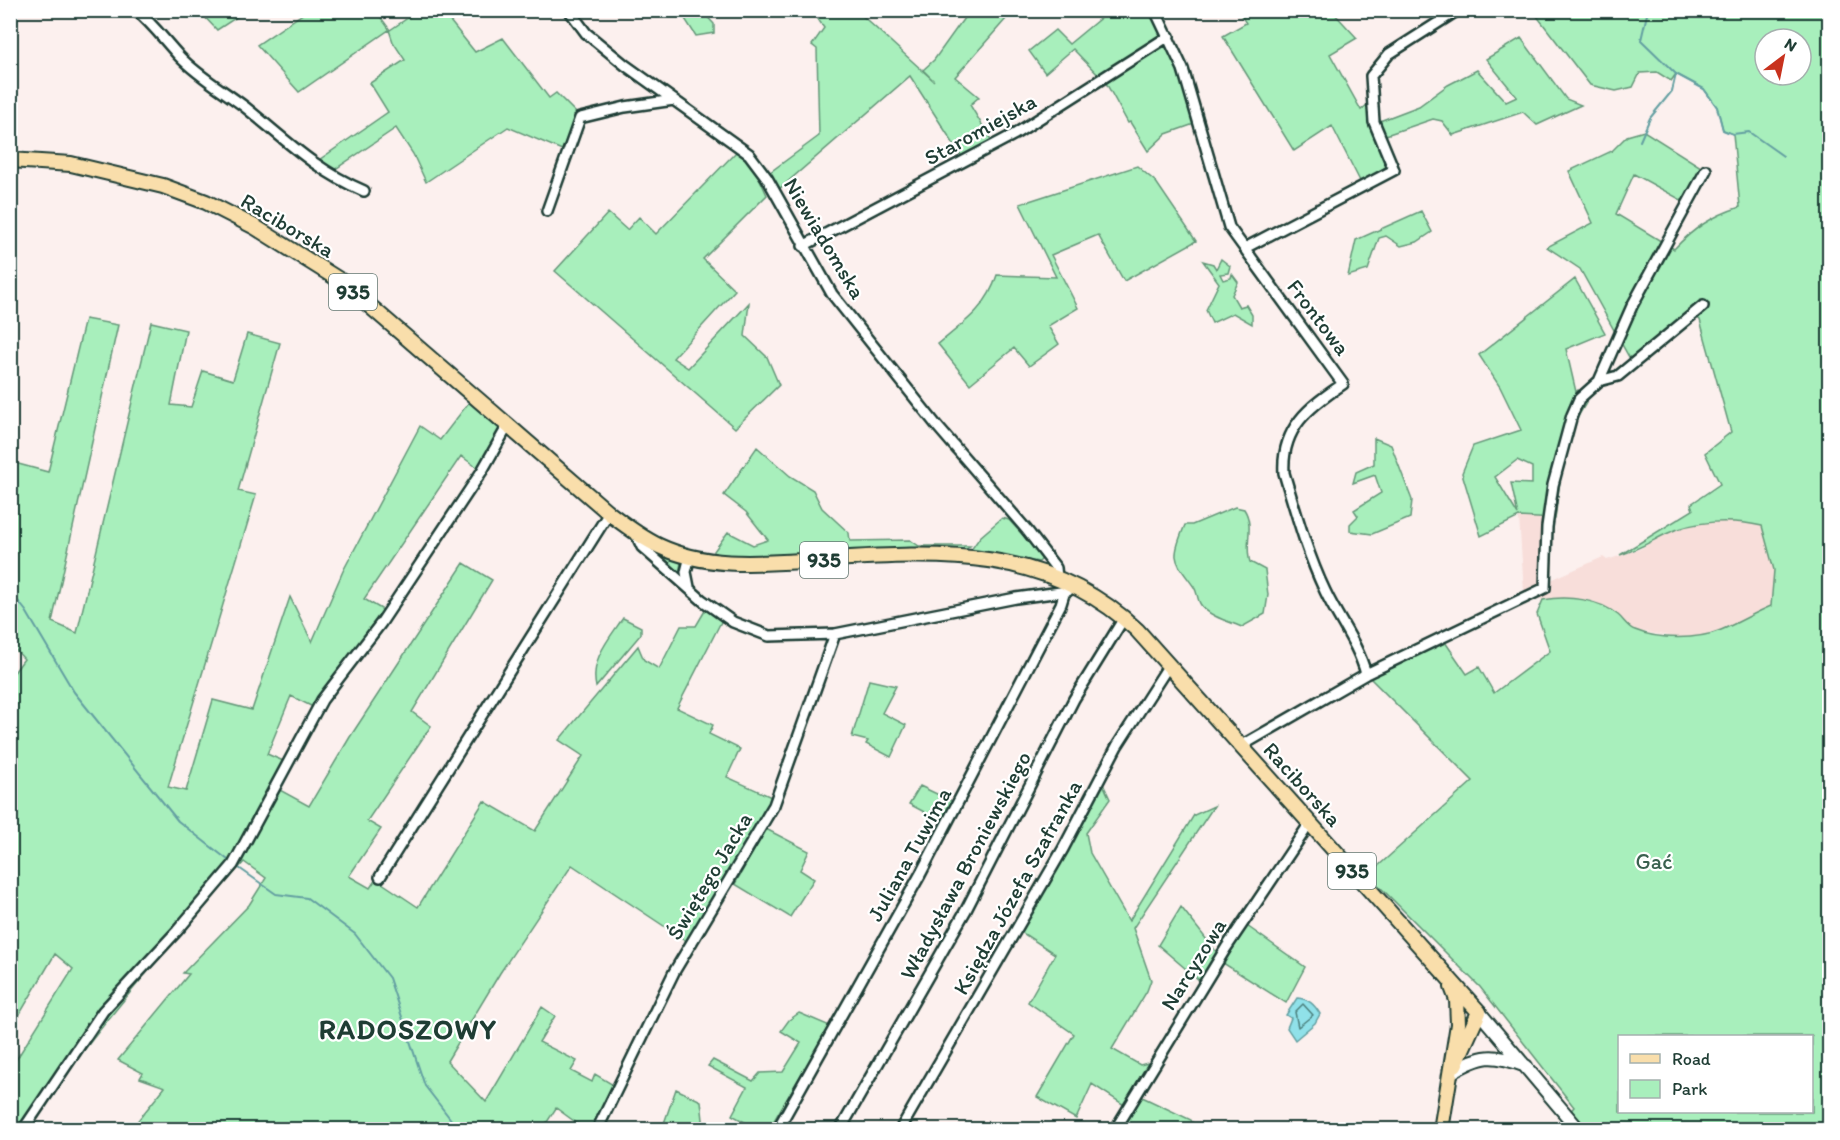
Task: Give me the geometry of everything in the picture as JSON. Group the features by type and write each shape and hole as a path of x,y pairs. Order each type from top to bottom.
{"main road":[{"name":"Raciborska","path":"10,160 70,164 163,186 206,202 255,227 341,281 609,513 636,534 660,546 718,562 749,564 919,554 960,556 1020,565 1057,578 1072,590 1124,618 1244,743 1310,824 1527,1066 1579,1130"},
{"name":"935","path":"1440,1130 1452,1072 1458,1024 1457,1000 1449,980"},
{"name":"935","path":"1452,1072 1479,1012"},
{"path":"1458,1024 1479,1012"},
{"path":"1452,1072 1486,1056 1502,1057 1527,1066"}],"street":[{"path":"136,10 151,23 181,58 248,110 298,153 328,174 364,191"},
{"name":"Niewiadomska","path":"569,10 586,33 749,154 767,178 832,294 937,426 1052,561 1057,570 1057,578"},
{"name":"Frontowa","path":"1155,10 1183,69 1229,227 1343,384 1302,415 1288,438 1284,467 1310,558 1366,674"},
{"path":"1245,248 1394,170 1374,122 1371,76 1389,54 1458,10"},
{"name":"Staromiejska","path":"804,246 1015,134 1169,36"},
{"path":"547,211 580,118 625,107 674,100"},
{"path":"1599,381 1632,306 1706,170"},
{"path":"1244,743 1366,674 1545,588 1547,527 1559,460 1575,407 1590,387 1599,381 1618,376 1703,306"},
{"path":"23,1130 96,1019 233,865 322,700 381,623 482,471 507,427"},
{"path":"380,877 609,513"},
{"name":"Raciborska","path":"636,534 642,547 733,622 770,636 835,634 1016,598 1072,590"},
{"path":"689,587 685,578 690,556"},
{"name":"Juliana Tuwima","path":"777,1130 947,825 1061,604 1072,590"},
{"name":"Władysława Broniewskiego","path":"840,1130 966,910 1074,699 1124,618"},
{"name":"Świętego Jacka","path":"597,1130 674,972 774,805 835,634"},
{"name":"Księdza Józefa Szafranka","path":"900,1130 1057,859 1118,746 1169,664"},
{"name":"Narcyzowa","path":"1115,1130 1226,948 1310,824"}],"shaded area":[{"path":"1519,517 1546,518 1544,583 1603,557 1607,560 1640,549 1668,533 1699,522 1746,522 1762,526 1774,570 1771,606 1722,630 1700,636 1676,637 1632,630 1618,615 1592,601 1553,598 1543,600 1524,592"}],"green space":[{"path":"199,11 246,11 217,30"},
{"path":"307,11 376,11 390,30 418,11 442,11 475,52 503,38 549,98 556,93 577,114 562,150 508,127 426,182 413,154 396,128 331,172 316,162 388,112 370,83 405,60 393,42 389,30 299,92 257,45"},
{"path":"680,11 702,11 714,24 714,33 696,36"},
{"path":"805,11 857,11 934,81 923,70 934,60 969,11 1013,11 955,77 979,97 970,105 993,143 962,157 910,76 778,190 769,173 819,136 817,49 812,45 824,28 818,16 810,12 806,14"},
{"path":"1109,11 1147,11 1171,51 1194,124 1166,134 1148,151 1130,122 1128,123 1106,83 1073,49 1045,73 1029,51 1055,30 1069,44"},
{"path":"1238,11 1332,11 1357,38 1330,54 1361,110 1368,104 1387,166 1361,183 1332,126 1294,151 1223,36 1246,23"},
{"name":"Gać","path":"1533,11 1829,11 1829,1129 1554,1129 1574,1107 1480,987 1368,875 1473,781 1366,674 1445,642 1467,674 1479,667 1494,693 1550,651 1537,614 1543,600 1572,598 1592,602 1618,615 1633,629 1655,636 1678,638 1711,633 1771,606 1774,570 1762,526 1738,522 1701,523 1677,529 1620,555 1693,510 1691,504 1720,484 1705,453 1731,432 1700,320 1693,315 1634,366 1580,269 1547,247 1593,223 1569,171 1612,151 1627,136 1644,131 1701,167 1683,201 1634,174 1616,214 1674,249 1704,224 1740,207 1733,134 1723,130 1717,107 1704,89 1676,74 1671,81 1657,72 1640,73 1633,87 1616,91 1590,85"},
{"path":"1521,38 1566,99 1581,105 1537,125 1523,112 1453,135 1442,121 1433,119 1383,136 1377,122 1419,106 1448,85 1477,70 1506,102 1517,97 1486,59"},
{"path":"739,149 751,160 767,195 703,259 735,290 673,358 688,368 749,303 745,336 767,357 779,385 735,428 555,271 608,213 627,230 639,217 656,234"},
{"path":"1137,166 1156,182 1196,241 1124,281 1098,235 1051,255 1078,308 1048,326 1059,344 1029,366 1014,348 970,384 938,344 981,306 993,287 997,275 1056,277 1020,204"},
{"path":"1421,211 1432,232 1417,242 1401,246 1386,236 1379,238 1368,270 1348,276 1356,240"},
{"path":"1221,259 1230,266 1228,273 1220,274 1223,280 1231,278 1232,274 1238,282 1232,295 1239,307 1246,305 1252,315 1252,324 1233,313 1212,323 1206,310 1219,283 1203,261 1213,264 1216,269"},
{"path":"1575,279 1605,333 1566,349 1576,392 1578,390 1586,403 1568,444 1555,519 1519,517 1481,536 1462,473 1473,446 1521,430 1500,387 1479,355","holes":["1517,460 1532,467 1532,484 1511,483 1518,515 1495,477"]},
{"path":"85,319 118,325 52,622 77,633 151,322 186,330 171,405 191,407 203,371 233,380 247,334 280,343 238,491 256,495 168,787 186,791 213,700 252,710 290,597 312,642 343,571 420,426 440,440 473,397 507,427 482,471 461,456 364,599 388,613 317,709 291,696 267,754 288,763 276,788 309,806 350,737 464,563 492,580 412,712 431,726 367,821 381,829 349,876 370,888 376,879 418,907 484,801 535,831 583,756 559,740 638,646 644,660 659,669 681,626 696,626 709,604 724,616 677,708 713,725 709,734 740,749 727,777 776,799 691,944 572,865 500,973 447,1061 486,1102 542,1007 555,1016 539,1042 577,1061 571,1071 592,1082 595,1074 615,1086 596,1129 585,1129 556,1108 542,1130 131,1129 165,1087 140,1078 143,1073 118,1060 189,974 183,973 249,905 266,878 244,862 158,959 104,1025 52,1093 28,1129 11,1129 11,1068 73,969 55,954 11,1029 11,993 16,985 10,982 10,678 24,659 11,645 11,462 48,472"},
{"path":"1374,438 1391,445 1412,500 1410,518 1372,534 1350,531 1350,524 1358,516 1354,510 1381,493 1375,475 1353,483 1356,472 1374,464"},
{"path":"757,447 790,476 813,490 822,508 849,533 850,541 910,540 919,546 970,546 965,550 764,560 714,555 714,551 728,532 753,545 768,540 746,512 724,495"},
{"path":"1235,507 1244,509 1247,515 1249,522 1248,555 1250,562 1265,570 1268,595 1265,614 1242,627 1204,609 1194,587 1176,559 1177,546 1185,525 1192,525"},
{"path":"1002,518 1009,520 1040,554 1039,562 971,550 980,537"},
{"path":"654,551 682,559 679,572"},
{"path":"623,618 641,627 641,634 596,687 598,659 606,642"},
{"path":"869,680 896,686 882,713 906,725 891,757 866,744 868,741 852,737"},
{"path":"1103,784 1110,799 1086,833 1090,853 1129,921 1194,815 1214,806 1133,928 1151,980 1147,991 1112,1049 1140,1065 1148,1063 1124,1105 1092,1084 1076,1119 1037,1097 1074,1034 1028,1002 1055,954 1021,932"},
{"path":"920,786 956,803 945,823 909,804"},
{"path":"766,829 809,851 800,870 814,879 790,917 735,884"},
{"path":"1181,907 1218,954 1200,981 1158,945"},
{"path":"1247,926 1305,967 1286,1003 1223,963"},
{"path":"799,1013 830,1026 769,1129 757,1129 732,1115 747,1087 708,1066 713,1060 753,1081 760,1073 783,1072 801,1043 781,1031 789,1020"},
{"path":"676,1089 701,1101 704,1129 662,1129"},
{"path":"1138,1095 1191,1120 1195,1129 1131,1129 1124,1125"}],"water":[{"path":"1297,998 1311,1003 1320,1014 1315,1023 1295,1040 1287,1028 1291,1018 1286,1015"}],"waterway":[{"path":"1648,10 1641,40 1676,74 1704,89 1717,107 1723,130 1733,134 1749,132 1783,156"},
{"path":"1640,141 1650,118 1672,91 1676,74"},
{"path":"10,591 26,611 74,692 178,821 228,860"},
{"path":"239,868 276,894 307,898 355,934 389,978 425,1086 459,1130"}],"district":[{"name":"RADOSZOWY","path":"408,1029"}]}
